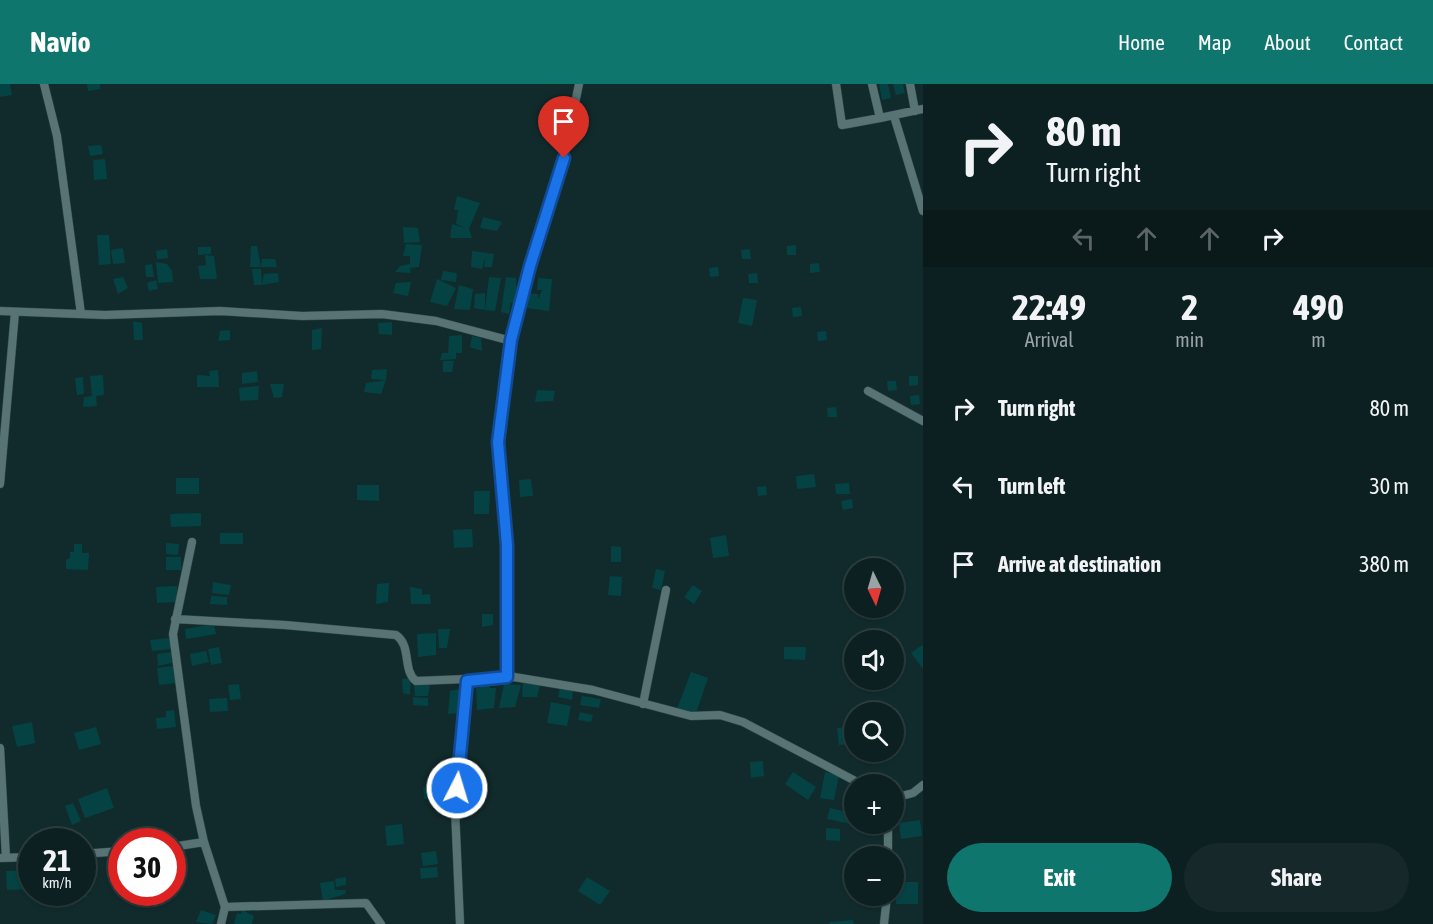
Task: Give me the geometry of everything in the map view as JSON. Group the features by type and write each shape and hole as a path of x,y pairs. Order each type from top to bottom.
{"street":[{"path":"44,84 57,136 81,314"},
{"path":"507,677 507,545 498,442 511,340 530,266 560,176 579,84"},
{"path":"836,84 842,125 919,110 910,84"},
{"path":"872,84 880,118"},
{"path":"894,116 923,211"},
{"path":"0,311 81,314 220,311 302,316 382,314 436,321 511,340"},
{"path":"0,483 15,312"},
{"path":"868,391 923,421"},
{"path":"192,542 175,619 175,658 190,772 204,842 225,907 221,924"},
{"path":"643,704 666,590"},
{"path":"175,619 285,625 396,635 403,640 413,679 467,681 507,677 564,683 691,716 711,714 729,717 844,774"},
{"path":"460,924 455,809 467,681"},
{"path":"0,748 3,858 18,857"},
{"path":"904,795 913,793 923,784"},
{"path":"186,845 204,842"},
{"path":"225,907 366,903 381,924"},
{"path":"884,924 886,906"}],"building":[{"path":"0,84 10,84 12,95 0,97"},
{"path":"87,84 100,84 100,89 88,91"},
{"path":"879,84 888,84 891,98 882,100"},
{"path":"893,84 903,84 905,93 896,95"},
{"path":"101,145 103,154 90,156 88,146"},
{"path":"105,159 107,179 94,180 93,160"},
{"path":"457,196 480,203 469,229 472,238 450,238 452,224 466,228 456,224 458,210 454,210"},
{"path":"483,217 502,222 497,231 480,228"},
{"path":"403,227 418,228 420,242 404,243"},
{"path":"97,235 109,235 111,264 99,265"},
{"path":"406,244 422,245 419,267 410,268 411,273 395,272 400,266 410,264 410,256 403,256"},
{"path":"796,245 796,255 787,255 787,246"},
{"path":"251,246 257,246 261,267 250,267"},
{"path":"198,247 211,247 211,254 198,255"},
{"path":"123,248 125,263 113,264 111,250"},
{"path":"167,249 168,258 157,259 156,251"},
{"path":"750,249 751,259 742,259 741,250"},
{"path":"472,251 494,254 492,267 484,267 486,255 482,269 471,267"},
{"path":"205,255 214,256 217,279 200,279 198,266 206,265"},
{"path":"262,259 275,259 277,267 261,267"},
{"path":"156,262 167,264 172,271 173,282 158,283"},
{"path":"819,263 820,272 810,273 810,264"},
{"path":"152,264 154,277 146,277 145,265"},
{"path":"718,267 719,276 710,277 709,268"},
{"path":"252,269 261,269 262,285 254,285"},
{"path":"443,271 457,273 456,282 441,280"},
{"path":"278,273 279,282 262,285 264,274"},
{"path":"757,273 758,283 749,283 748,274"},
{"path":"123,277 128,288 118,294 113,279"},
{"path":"489,277 501,278 495,311 485,310"},
{"path":"506,277 516,278 517,293 519,293 518,302 511,303 509,314 501,312"},
{"path":"538,278 552,279 549,311 527,308 527,293 538,294 538,299 542,290 537,290"},
{"path":"437,279 456,288 447,306 430,302"},
{"path":"156,280 158,289 149,291 147,283"},
{"path":"411,282 408,296 393,293 396,283"},
{"path":"459,285 473,289 470,310 454,309"},
{"path":"485,293 485,310 474,308 475,294"},
{"path":"743,298 757,300 752,326 738,323"},
{"path":"801,307 802,316 793,317 792,308"},
{"path":"133,321 142,323 143,340 134,340"},
{"path":"392,322 392,335 379,334 378,323"},
{"path":"322,328 321,349 312,350 312,330"},
{"path":"230,330 230,340 218,341 220,331"},
{"path":"826,331 827,340 818,341 817,332"},
{"path":"462,335 462,353 456,353 456,359 440,360 442,353 448,353 449,336"},
{"path":"472,336 481,338 482,351 470,347"},
{"path":"443,361 454,361 452,372 443,372"},
{"path":"387,369 386,380 371,379 372,370"},
{"path":"218,370 219,387 197,387 197,375 210,376 209,371"},
{"path":"257,371 258,382 242,384 242,373"},
{"path":"103,375 104,395 96,396 97,406 83,407 84,397 92,396 90,376"},
{"path":"909,376 918,376 918,385 909,386"},
{"path":"83,377 84,394 77,395 75,378"},
{"path":"386,380 381,394 364,392 366,383"},
{"path":"887,381 896,381 897,390 888,391"},
{"path":"270,384 284,384 282,397 274,398"},
{"path":"259,386 258,400 240,401 239,388"},
{"path":"537,390 555,391 553,401 535,402"},
{"path":"919,395 920,404 911,405 910,396"},
{"path":"836,407 837,417 828,417 827,408"},
{"path":"814,474 816,487 797,489 796,476"},
{"path":"176,478 199,478 199,494 176,494"},
{"path":"531,479 533,496 520,497 519,480"},
{"path":"849,483 850,494 836,494 835,484"},
{"path":"357,485 379,485 379,501 357,500"},
{"path":"766,486 767,495 758,496 757,487"},
{"path":"474,491 490,491 489,514 474,514"},
{"path":"852,499 853,508 843,510 841,501"},
{"path":"201,513 201,526 171,527 170,514"},
{"path":"472,529 473,547 454,548 453,530"},
{"path":"220,533 243,533 243,544 220,544"},
{"path":"726,535 729,556 713,558 710,538"},
{"path":"166,543 179,544 178,555 166,554"},
{"path":"74,544 82,544 82,553 89,553 88,570 66,569 66,560 70,558 70,552 74,552"},
{"path":"611,546 621,547 621,562 611,562"},
{"path":"166,557 181,557 181,570 166,570"},
{"path":"656,569 665,571 661,590 652,588"},
{"path":"610,576 622,577 621,596 608,595"},
{"path":"213,582 231,585 229,595 212,593"},
{"path":"389,583 388,602 376,604 377,584"},
{"path":"693,585 702,591 694,604 684,597"},
{"path":"177,586 178,602 157,603 156,587"},
{"path":"410,587 422,589 422,595 430,594 431,604 411,604"},
{"path":"211,596 227,597 227,605 210,604"},
{"path":"482,614 493,614 493,625 482,627"},
{"path":"214,624 216,634 186,639 185,629"},
{"path":"438,629 450,629 447,648 439,648"},
{"path":"436,633 436,655 418,657 417,634"},
{"path":"170,638 171,649 152,651 150,640"},
{"path":"923,646 923,669 911,653"},
{"path":"219,647 222,663 211,665 208,649"},
{"path":"784,647 806,647 805,660 784,659"},
{"path":"206,651 209,662 192,666 190,654"},
{"path":"171,652 172,663 158,666 157,654"},
{"path":"173,666 176,683 159,685 157,668"},
{"path":"691,672 708,678 695,716 677,709"},
{"path":"411,678 410,695 403,693 402,679"},
{"path":"480,683 490,683 490,688 496,688 494,708 477,710 476,688 480,688"},
{"path":"523,683 540,685 537,697 522,697"},
{"path":"239,684 241,699 230,700 228,685"},
{"path":"430,684 428,696 415,696 414,685"},
{"path":"504,684 521,685 515,707 499,708"},
{"path":"560,687 573,690 572,700 558,697"},
{"path":"464,688 462,713 448,714 450,691"},
{"path":"582,696 601,699 599,708 580,705"},
{"path":"413,697 428,698 428,706 413,705"},
{"path":"227,698 228,711 210,712 209,699"},
{"path":"551,702 571,706 567,726 547,723"},
{"path":"174,710 176,727 157,729 156,718 166,717 166,711"},
{"path":"580,712 593,715 591,722 578,720"},
{"path":"32,722 35,743 17,747 12,726"},
{"path":"96,727 101,744 79,750 74,733"},
{"path":"844,727 844,744 839,745 837,728"},
{"path":"763,761 764,776 751,778 750,762"},
{"path":"793,772 816,787 808,800 785,784"},
{"path":"825,772 839,775 834,800 820,798"},
{"path":"439,785 440,798 424,799 423,787"},
{"path":"107,788 114,808 85,818 78,799"},
{"path":"73,803 81,821 72,825 65,806"},
{"path":"830,808 844,811 844,823 827,819"},
{"path":"920,820 922,836 901,839 900,834 904,834 904,822"},
{"path":"402,824 404,844 387,846 385,826"},
{"path":"826,828 840,829 840,841 826,840"},
{"path":"436,851 438,864 423,866 421,853"},
{"path":"437,867 438,877 421,879 420,868"},
{"path":"18,870 18,889 7,890 6,871"},
{"path":"346,877 346,885 336,887 335,879"},
{"path":"587,877 610,891 600,905 578,891"},
{"path":"334,881 335,890 346,890 345,894 323,901 320,883"},
{"path":"904,882 918,882 918,904 904,904"},
{"path":"201,910 216,915 212,924 196,922"},
{"path":"242,910 254,916 252,924 234,924 237,913 241,914"},
{"path":"853,920 854,924 830,924 829,922"}],"route":[{"path":"457,788 467,681 507,677 507,545 498,442 511,340 530,266 564,158"}]}
